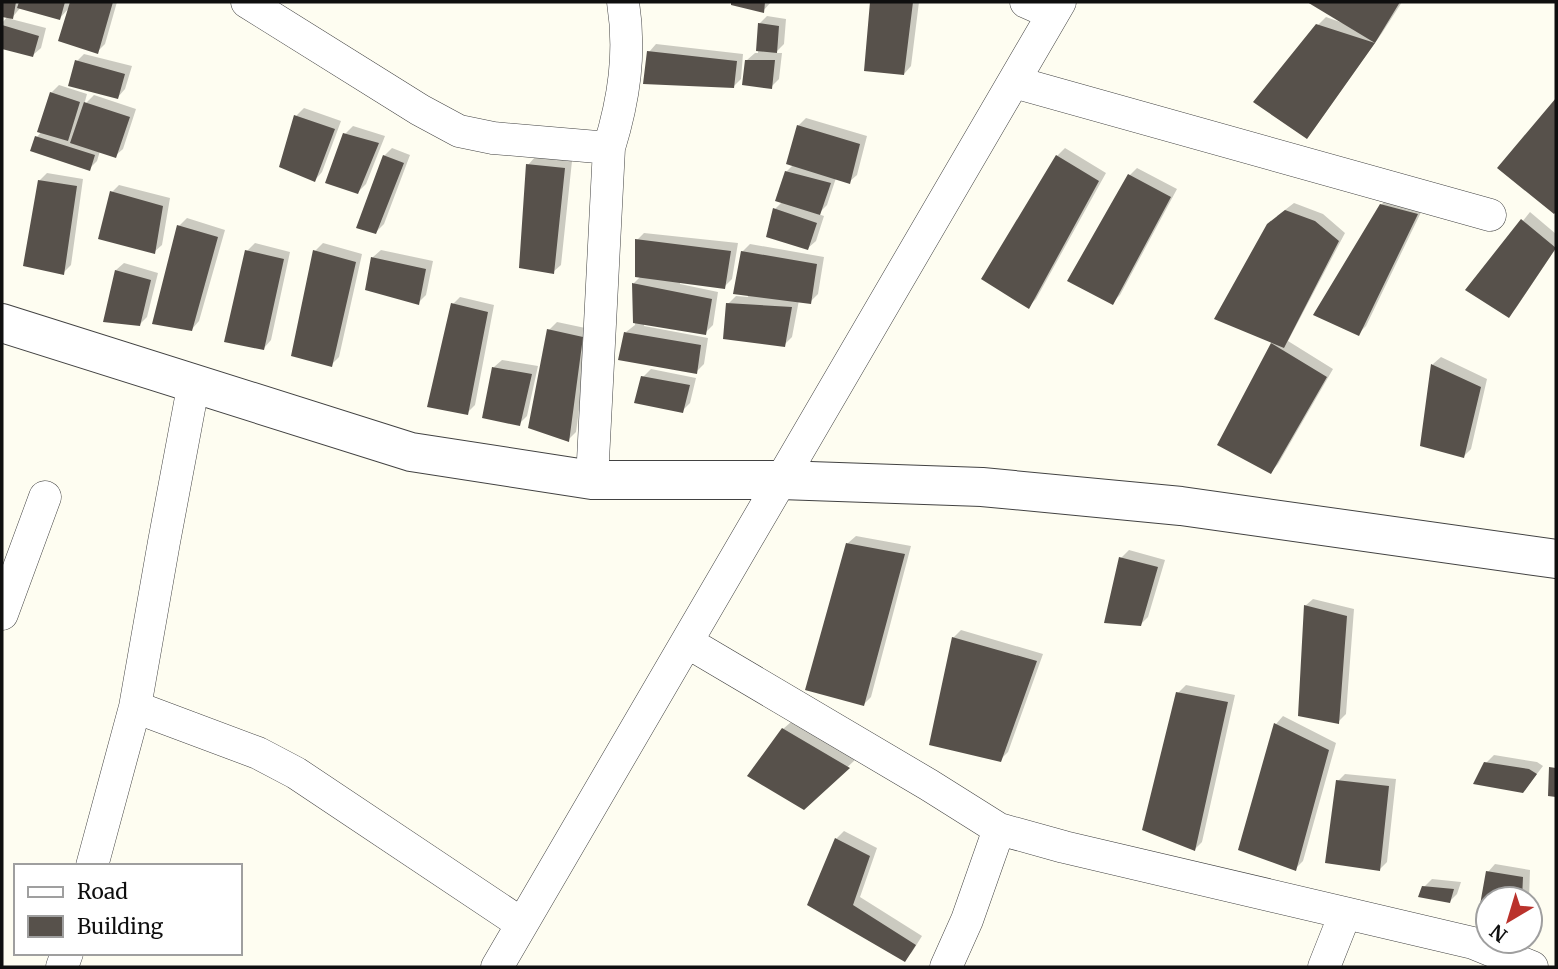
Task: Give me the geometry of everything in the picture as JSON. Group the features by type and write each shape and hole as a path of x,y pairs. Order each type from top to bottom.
{"street":[{"path":"247,2 420,110 459,131 493,138 609,148"},
{"path":"592,480 609,148 619,116 626,70 623,2"},
{"path":"497,967 1014,82 1047,6"},
{"path":"1014,82 1490,215"},
{"path":"2,323 411,452 592,480 781,480 982,487 1181,506 1556,559"},
{"path":"93,864 135,707 194,382"},
{"path":"2,614 45,497"},
{"path":"687,642 999,829 1064,847 1473,943 1532,967"},
{"path":"135,707 258,753 296,773 522,924"},
{"path":"946,967 967,920 999,829"},
{"path":"1324,967 1345,914"}],"building":[{"path":"2,2 16,2 13,19 2,17"},
{"path":"19,2 65,2 60,20 17,8"},
{"path":"70,2 113,2 98,54 58,41"},
{"path":"731,2 765,2 764,13 731,5"},
{"path":"870,2 913,2 904,75 864,71"},
{"path":"1307,2 1400,2 1375,43"},
{"path":"758,23 779,26 777,53 756,51"},
{"path":"1316,24 1375,43 1307,139 1253,102"},
{"path":"2,25 39,36 33,57 2,49"},
{"path":"647,51 737,61 734,88 643,84"},
{"path":"75,60 125,74 118,99 68,86"},
{"path":"745,60 775,60 772,89 742,85"},
{"path":"50,92 80,102 68,141 37,132"},
{"path":"1556,98 1556,212 1554,214 1497,168"},
{"path":"84,102 130,117 116,158 70,143"},
{"path":"294,115 335,129 315,182 279,167"},
{"path":"797,125 860,144 850,184 786,164"},
{"path":"343,133 379,143 358,194 325,183"},
{"path":"35,136 95,155 90,171 30,151"},
{"path":"383,155 404,163 376,234 356,228"},
{"path":"1056,155 1099,181 1029,309 981,279"},
{"path":"526,164 565,168 554,274 519,268"},
{"path":"785,171 831,183 820,215 775,201"},
{"path":"1128,174 1171,197 1113,305 1067,281"},
{"path":"38,180 77,186 64,275 23,266"},
{"path":"110,191 163,206 155,254 98,239"},
{"path":"1380,204 1418,214 1359,336 1313,315"},
{"path":"773,208 817,223 808,250 766,237"},
{"path":"1285,210 1315,221 1339,241 1284,348 1214,319 1267,224"},
{"path":"1521,219 1556,248 1509,318 1465,290"},
{"path":"177,225 218,237 192,331 152,324"},
{"path":"635,239 731,251 725,289 635,277"},
{"path":"245,250 284,259 264,350 224,342"},
{"path":"313,250 356,262 332,367 291,356"},
{"path":"741,251 817,264 811,304 733,294"},
{"path":"371,257 426,269 419,305 365,290"},
{"path":"115,270 151,280 140,326 103,322"},
{"path":"632,283 712,299 706,335 633,323"},
{"path":"451,303 488,312 468,415 427,407"},
{"path":"726,303 792,307 785,347 723,339"},
{"path":"547,329 583,337 569,442 528,428"},
{"path":"624,332 701,345 697,374 618,360"},
{"path":"1271,343 1327,377 1271,474 1217,445"},
{"path":"1431,364 1481,387 1464,458 1420,446"},
{"path":"492,367 532,374 520,426 482,418"},
{"path":"641,376 690,385 683,413 634,403"},
{"path":"846,543 905,554 864,706 805,690"},
{"path":"1119,557 1158,567 1141,626 1104,623"},
{"path":"1304,605 1347,616 1339,724 1298,716"},
{"path":"952,637 1037,661 1001,762 929,745"},
{"path":"1176,692 1228,702 1195,851 1142,830"},
{"path":"1274,723 1329,750 1296,871 1238,850"},
{"path":"782,728 850,768 804,810 747,776"},
{"path":"1484,762 1529,769 1537,774 1523,793 1473,784"},
{"path":"1549,767 1556,768 1556,797 1548,796"},
{"path":"1336,780 1389,786 1380,871 1325,863"},
{"path":"835,838 870,856 853,905 916,945 905,962 807,905"},
{"path":"1486,871 1523,877 1523,885 1484,885"},
{"path":"1422,886 1454,889 1450,903 1418,897"}]}
